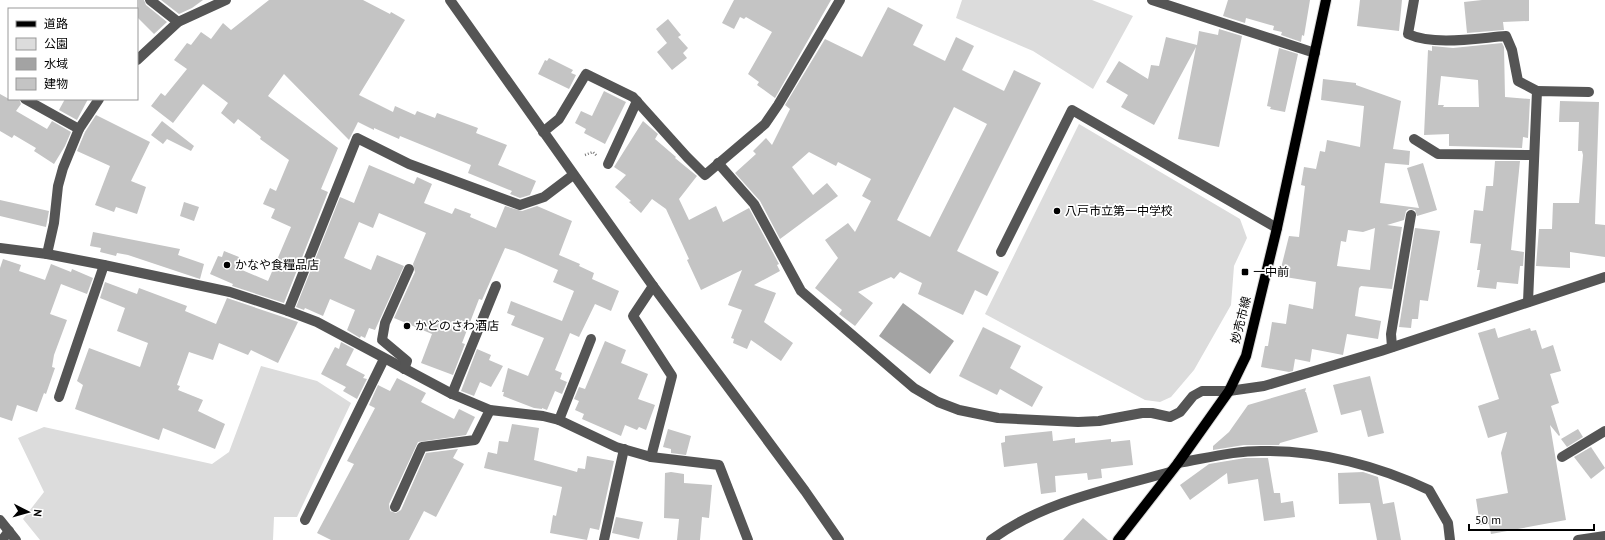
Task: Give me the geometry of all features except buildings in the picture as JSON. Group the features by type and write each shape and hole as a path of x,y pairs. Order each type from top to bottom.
{"main road":[{"name":"妙売市線","path":"1118,540 1178,463 1229,391 1246,356 1277,228 1326,0"}],"street":[{"path":"150,0 178,22"},
{"path":"138,59 178,22 226,0"},
{"path":"450,0 573,175 653,286 805,491 839,540"},
{"path":"543,132 559,119 586,74 633,97 705,175 765,124 778,105 840,0"},
{"path":"1152,0 1315,52"},
{"path":"1414,0 1408,34 1419,39 1440,40 1506,36 1512,50 1518,81 1537,91 1589,92"},
{"path":"1528,302 1537,91"},
{"path":"27,100 79,129"},
{"path":"47,254 54,223 58,186 79,129 98,100"},
{"path":"608,164 637,101"},
{"path":"1001,252 1072,110 1277,228"},
{"path":"288,311 357,138 409,164 520,205 544,196 573,175"},
{"path":"1414,139 1438,154 1534,155"},
{"path":"718,163 754,204 801,291 914,388 938,402 959,410 998,418 1078,422 1099,421 1142,413 1152,413 1170,417 1180,412 1193,396 1202,391 1229,391 1264,386 1392,347 1605,277"},
{"path":"1392,347 1390,334 1411,215"},
{"path":"0,248 47,254 230,292 317,322 404,370 452,394 490,410 543,416 559,420 624,449 650,457 719,465 748,540"},
{"path":"59,397 104,265"},
{"path":"404,370 407,361 382,340 385,322 409,269"},
{"path":"452,394 496,286"},
{"path":"650,457 672,376 633,316 653,286"},
{"path":"559,420 591,340"},
{"path":"305,520 384,359"},
{"path":"395,507 422,447 475,440 490,410"},
{"path":"1562,458 1605,431"},
{"path":"604,540 624,449"},
{"path":"1178,463 1265,450 1321,454 1351,462 1429,490 1448,523 1450,540"},
{"path":"991,540 1002,532 1038,513 1081,497 1170,472"},
{"path":"0,520 16,540"},
{"path":"2,540 9,532"},
{"path":"1578,540 1605,536"}],"green space":[{"path":"962,0 1092,0 1133,16 1093,89 1033,51 956,18"},
{"path":"1079,124 1240,219 1247,238 1234,266 1231,305 1194,370 1171,397 1160,402 1145,400 985,314"},
{"path":"261,366 317,381 351,403 297,517 274,517 273,540 40,540 23,519 44,492 18,438 44,427 212,464 229,452"}],"water":[{"path":"903,303 954,341 930,374 879,336"}],"place":[{"name":"八戸市立第一中学校","path":"1057,211"},
{"name":"かなや食糧品店","path":"227,265"},
{"name":"一中前","path":"1245,272"},
{"name":"かどのさわ酒店","path":"407,326"}]}
